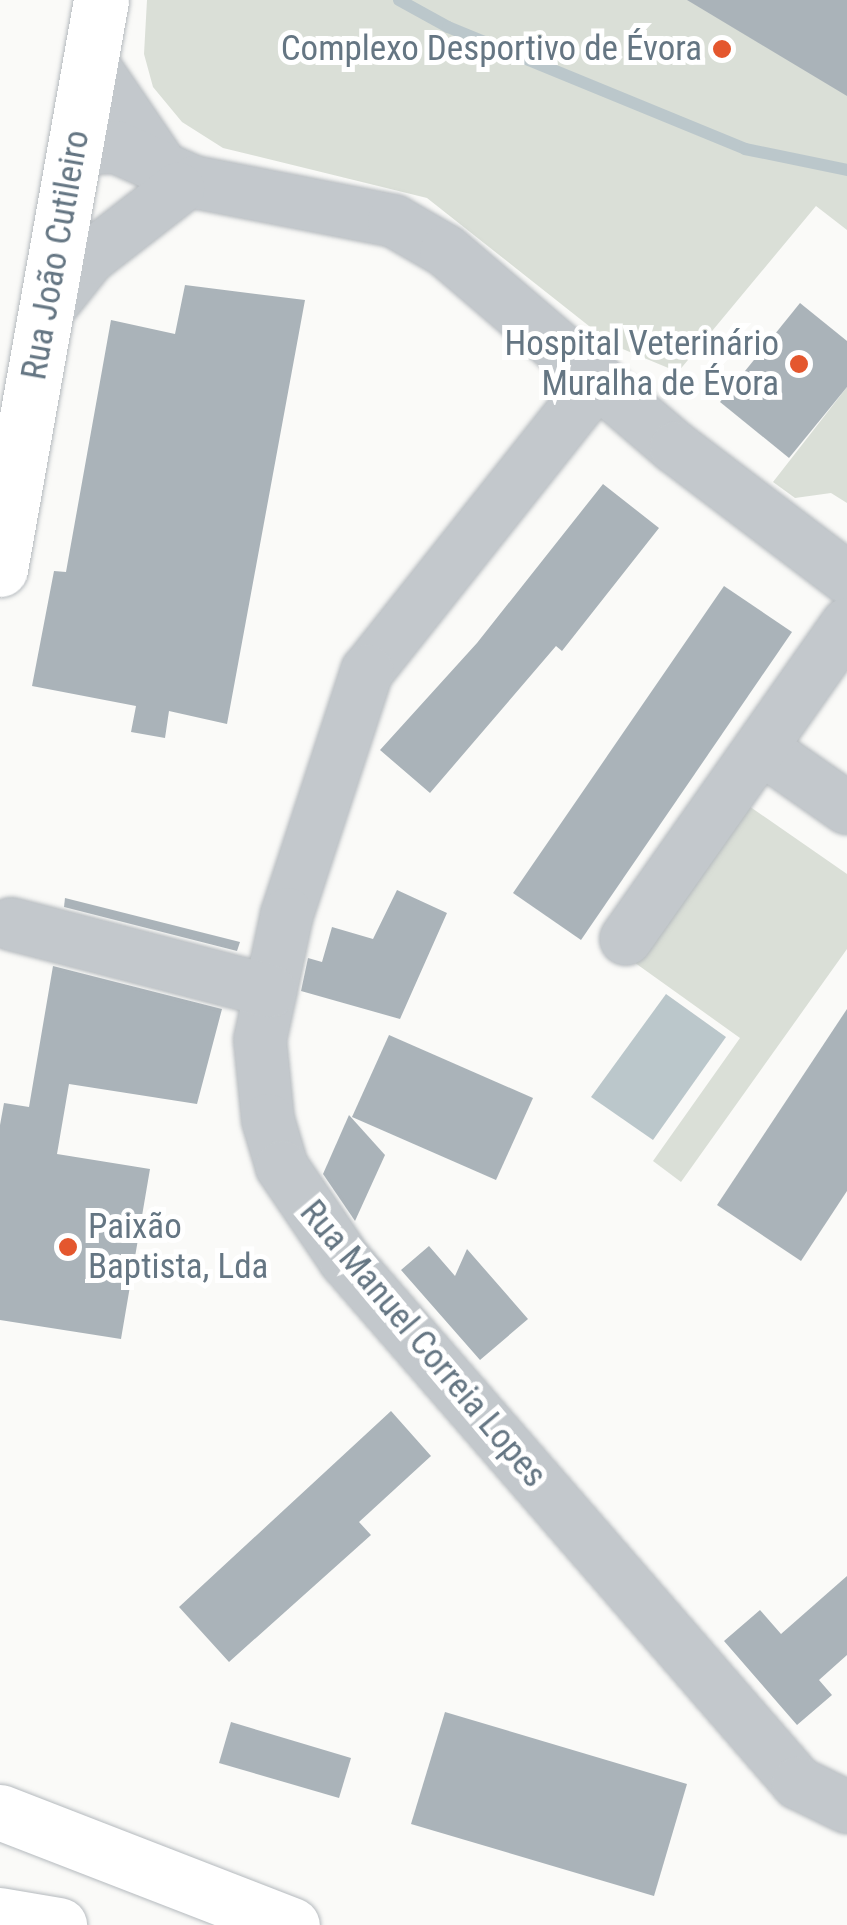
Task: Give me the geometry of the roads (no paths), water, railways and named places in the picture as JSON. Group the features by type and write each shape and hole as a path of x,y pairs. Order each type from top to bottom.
{"main road":[{"name":"Rua João Cutileiro","path":"0,569 101,0"},
{"path":"0,1812 292,1925"},
{"path":"0,1916 59,1925"}],"street":[{"path":"90,60 176,177"},
{"path":"74,149 100,182 138,195 176,177 394,221 446,251 598,380 847,578"},
{"path":"46,312 89,258 176,177"},
{"name":"Rua Manuel Correia Lopes","path":"598,380 366,671 287,914 271,991 261,1077 282,1167 304,1206 798,1783 847,1807"},
{"path":"626,939 847,624"},
{"path":"761,748 847,808"},
{"path":"10,924 271,991"}],"waterway":[{"path":"399,0 448,27 745,149 847,170"}],"place":[{"name":"Complexo Desportivo de Évora","path":"722,49"},
{"name":"Hospital Veterinário Muralha de Évora","path":"799,364"},
{"name":"Paixão Baptista, Lda","path":"68,1247"}]}
